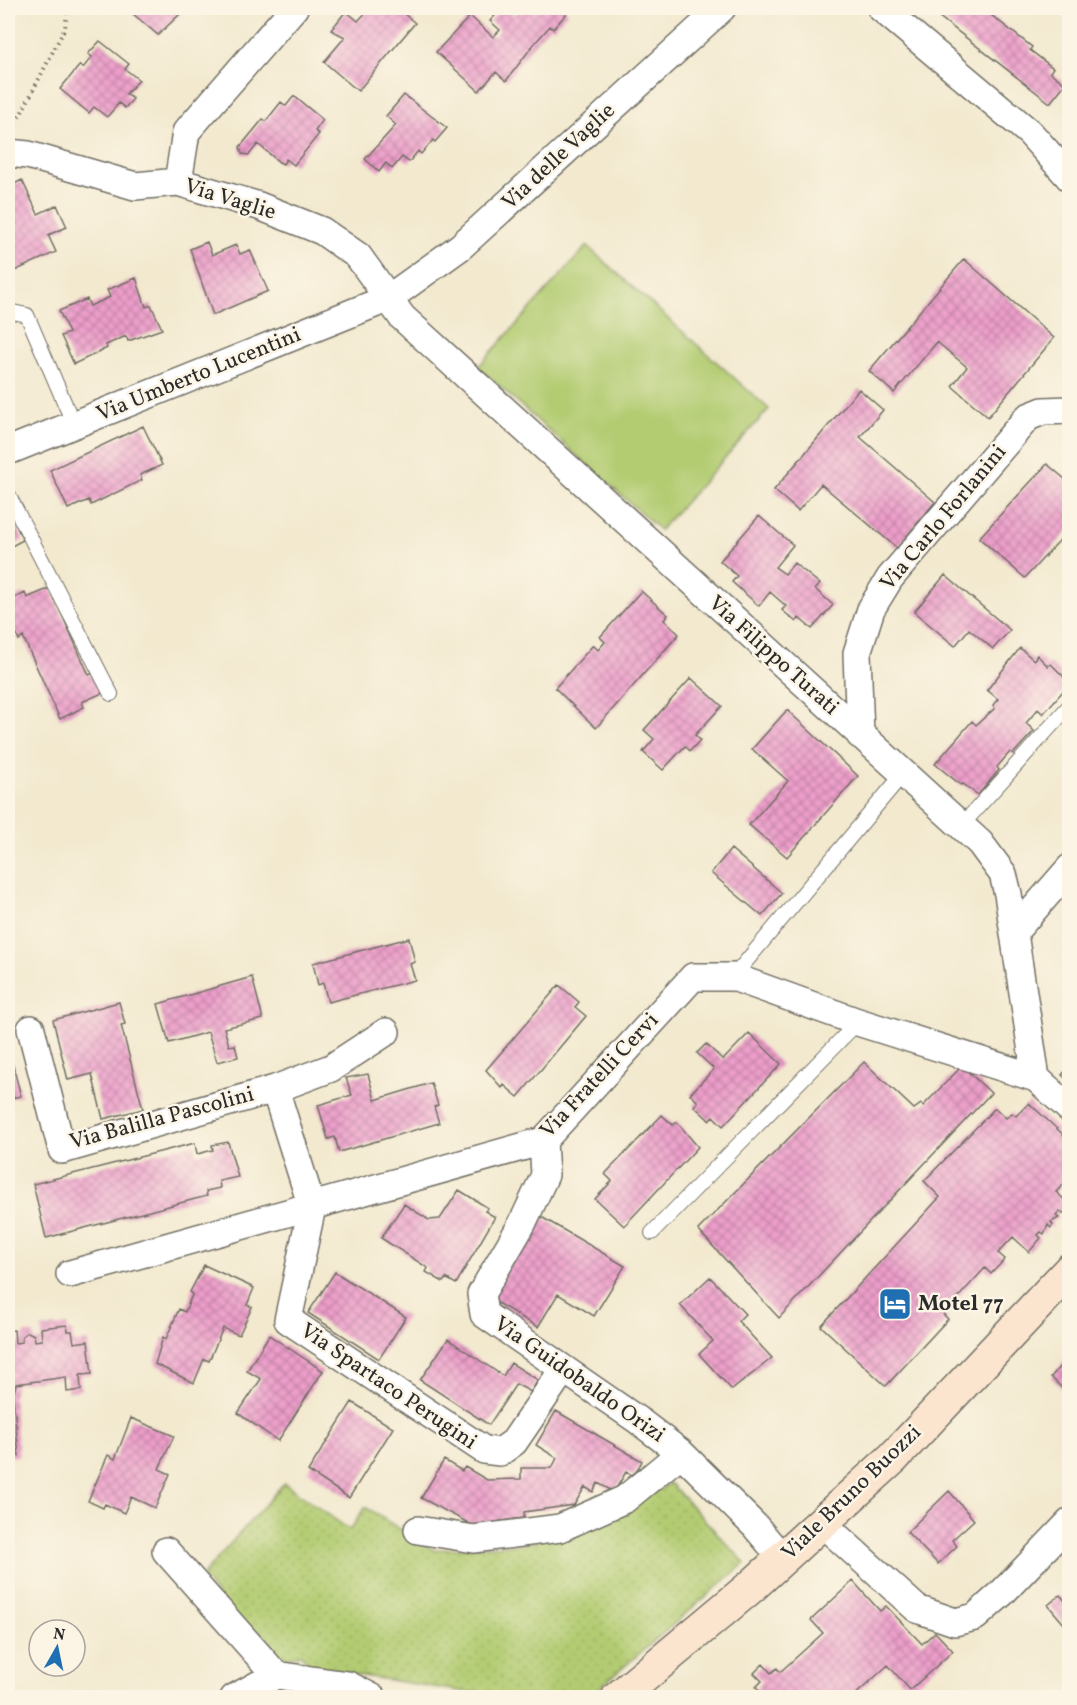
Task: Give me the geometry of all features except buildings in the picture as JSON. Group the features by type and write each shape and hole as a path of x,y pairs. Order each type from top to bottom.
{"main road":[{"name":"Viale Bruno Buozzi","path":"618,1698 783,1559 893,1458 1070,1270"}],"street":[{"path":"178,182 186,132 294,8"},
{"name":"Via delle Vaglie","path":"389,298 460,247 722,8"},
{"path":"881,8 1030,133 1070,178"},
{"name":"Via Vaglie","path":"8,153 28,155 135,186 178,182 259,206 322,231 358,256 389,298"},
{"name":"Via Umberto Lucentini","path":"8,451 389,298"},
{"name":"Via Filippo Turati","path":"389,298 402,317 980,843 1003,874 1036,1078"},
{"name":"Via Carlo Forlanini","path":"860,735 857,653 871,609 890,578 1028,417 1043,411 1070,410"},
{"path":"1014,932 1070,868"},
{"name":"Via Fratelli Cervi","path":"70,1275 543,1141 693,977 733,977 858,1022 1036,1078 1070,1109"},
{"name":"Via Balilla Pascolini","path":"31,1029 62,1150 275,1089 331,1068 386,1032"},
{"name":"Via Balilla Pascolini","path":"275,1089 312,1207"},
{"name":"Via Guidobaldo Orizi","path":"543,1141 545,1175 522,1224 481,1294 484,1314 639,1421 681,1453 755,1526 783,1559"},
{"name":"Via Spartaco Perugini","path":"312,1207 288,1320 484,1450 500,1452 514,1442 563,1370"},
{"path":"418,1530 474,1539 560,1527 625,1499 681,1453"},
{"path":"822,1523 917,1609 955,1622 975,1617 1001,1594 1070,1522"},
{"path":"166,1551 276,1675"},
{"path":"234,1698 276,1675 348,1685 373,1698"}],"lane":[{"path":"8,311 27,315 74,425"},
{"path":"8,494 111,694"},
{"path":"961,826 1070,705"},
{"path":"733,977 903,774"},
{"path":"652,1233 858,1022"}],"path":[{"path":"8,132 21,114 65,28 68,8"}],"green space":[{"path":"587,246 769,409 660,530 478,367"},
{"path":"284,1483 350,1530 365,1507 433,1550 523,1544 600,1525 670,1483 745,1563 592,1694 579,1698 499,1697 312,1668 301,1654 270,1663 202,1576"}],"place":[{"name":"Motel 77","path":"895,1304"}]}
